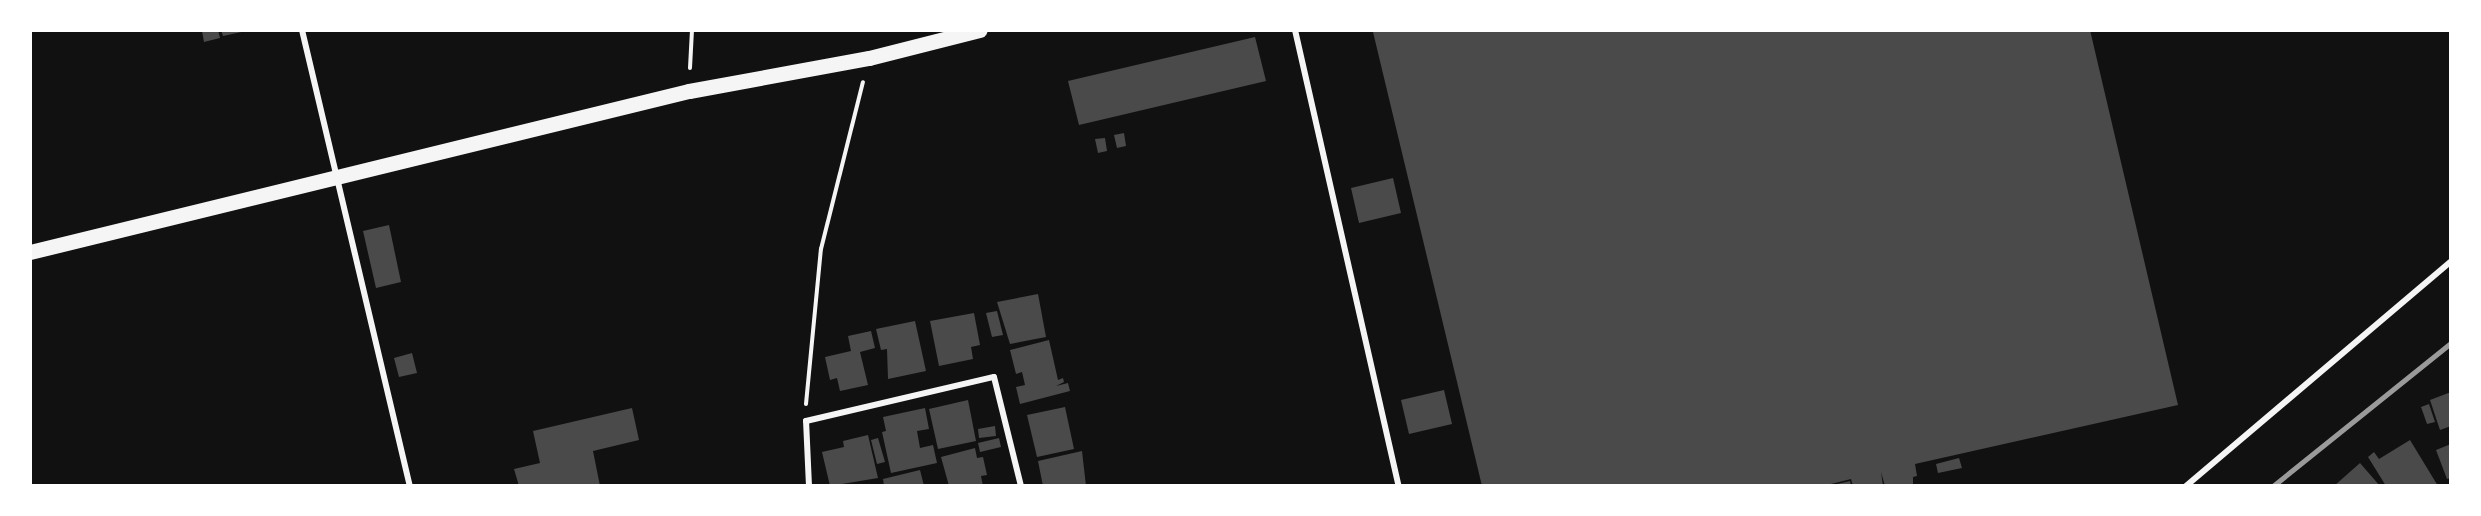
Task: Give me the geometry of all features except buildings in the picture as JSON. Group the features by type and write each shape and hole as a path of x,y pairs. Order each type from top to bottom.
{"main road":[{"path":"30,252 689,91 868,58 980,30"}],"street":[{"path":"302,30 410,486"},
{"path":"1295,30 1398,486"},
{"path":"2186,486 2451,261"},
{"path":"809,486 806,421 994,377 1021,486"}],"path":[{"path":"689,91 692,30"},
{"path":"806,421 807,364 821,249 868,58"}],"railway":[{"path":"2273,486 2451,343"}]}
